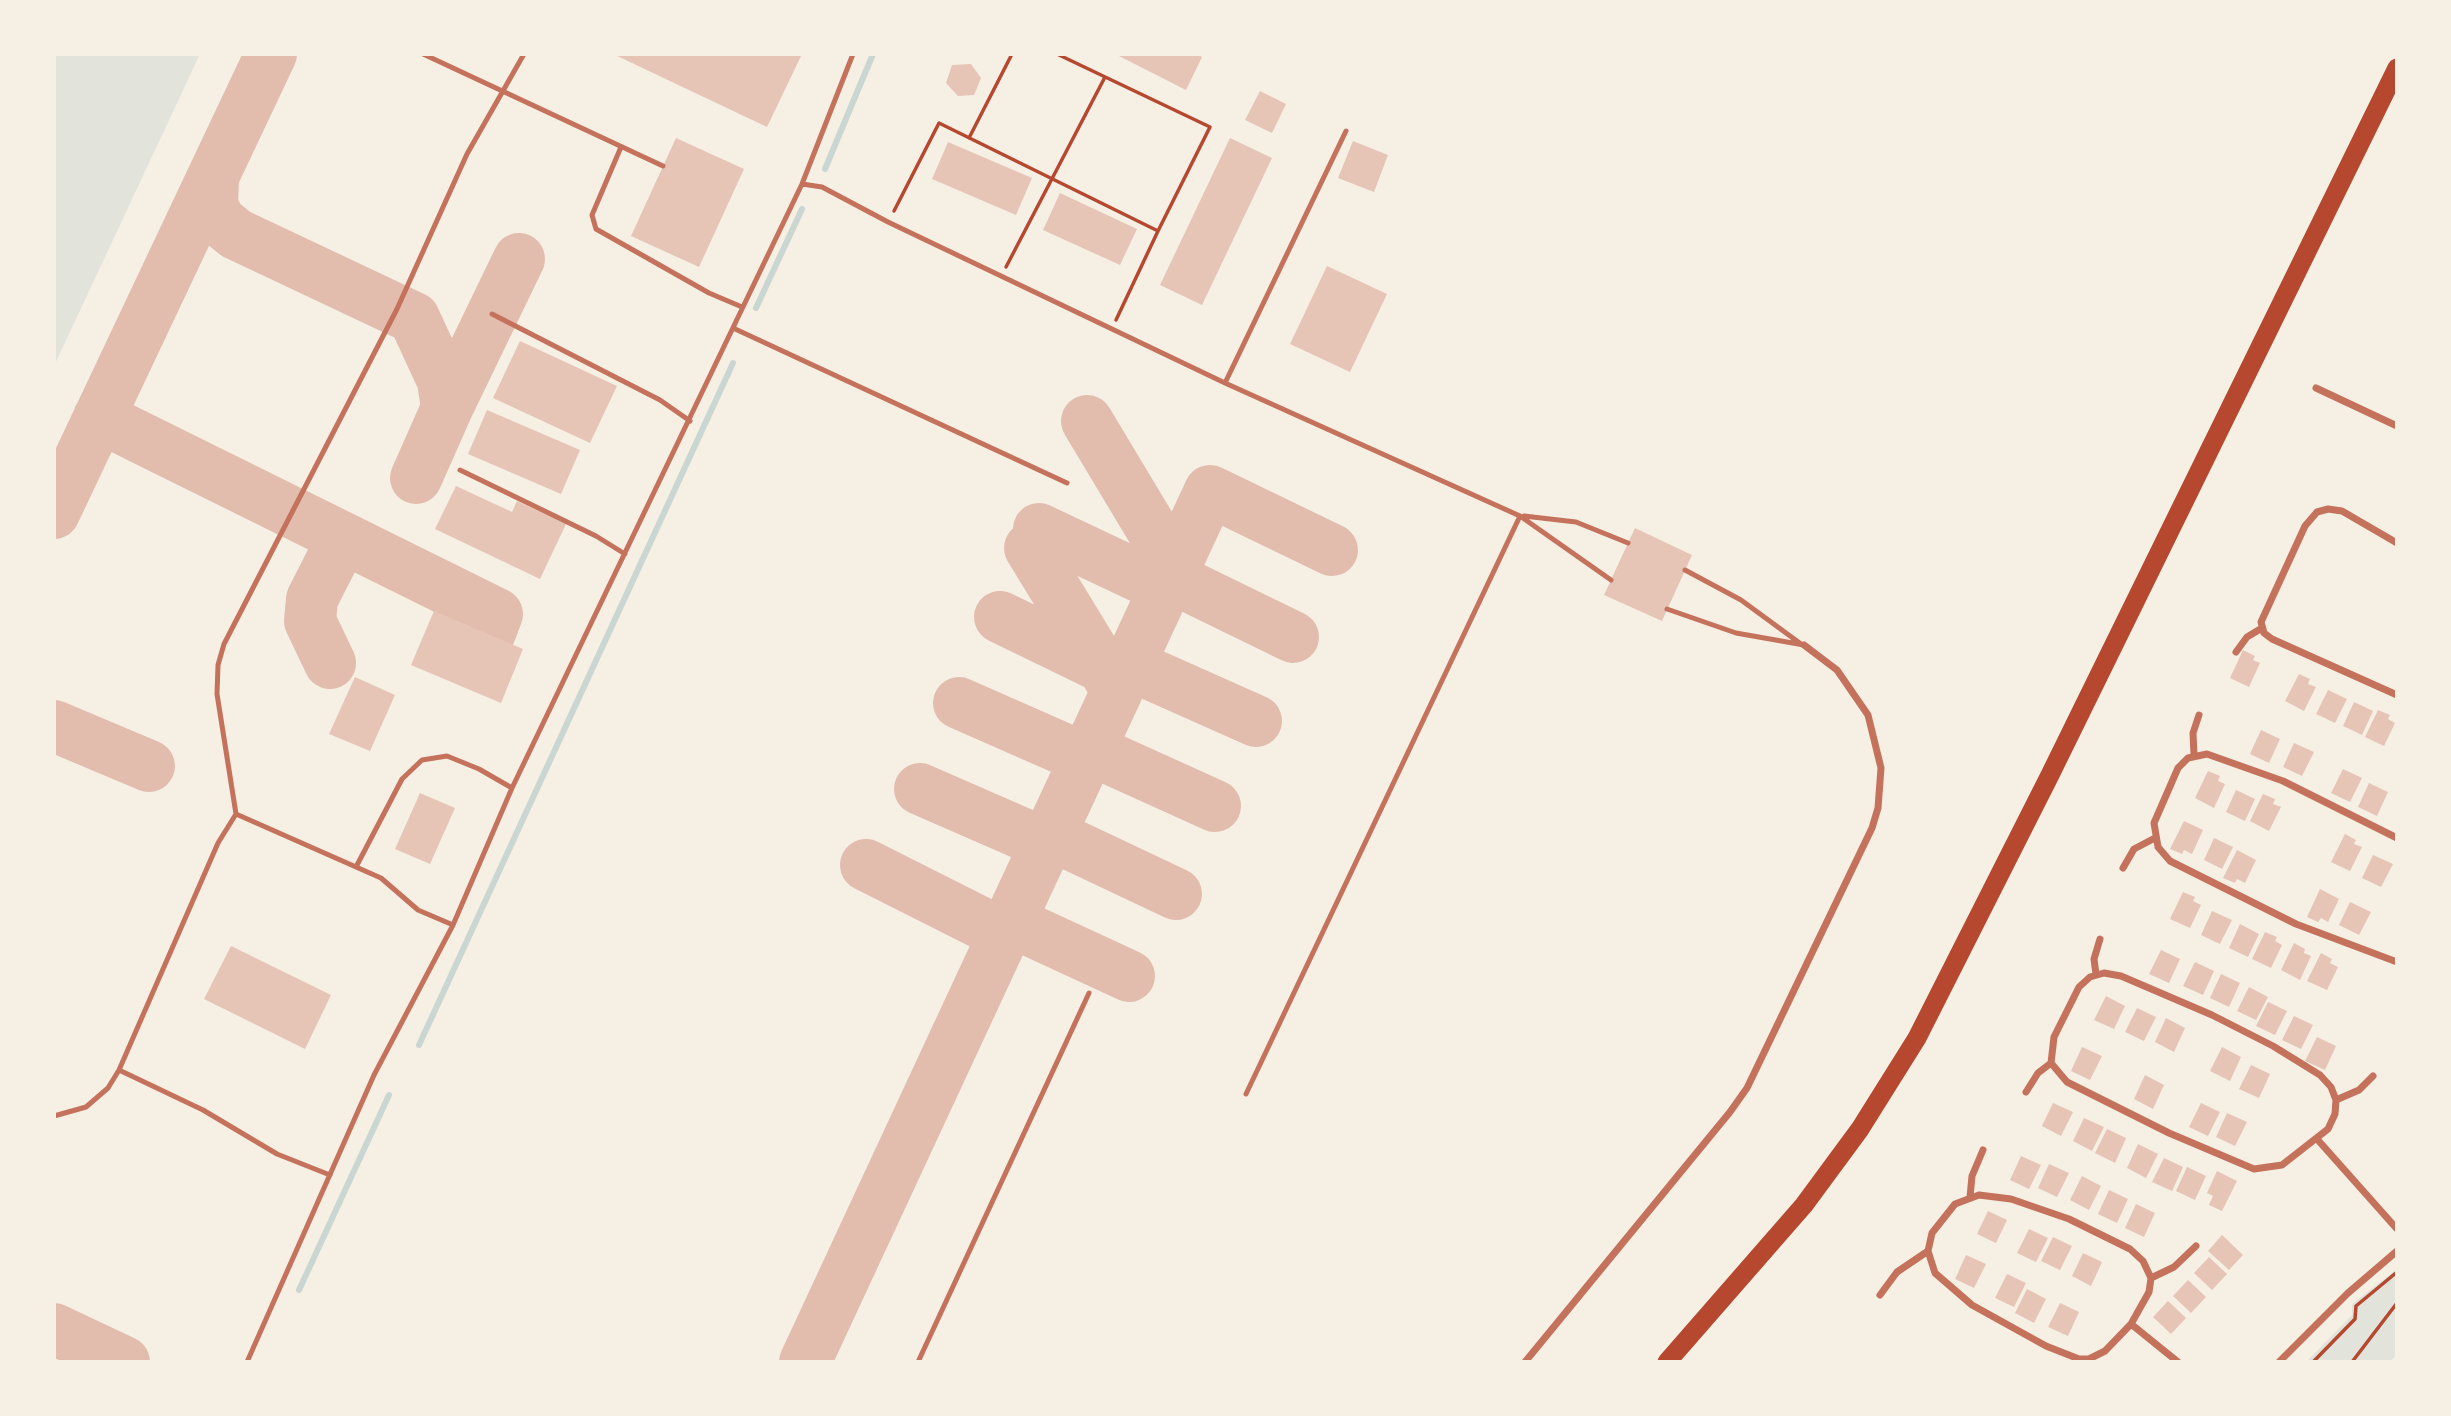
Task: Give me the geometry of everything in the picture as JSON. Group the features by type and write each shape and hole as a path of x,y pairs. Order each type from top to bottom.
{"highway":[{"path":"1667,1362 1804,1205 1860,1129 1917,1038 2397,68"}],"street":[{"path":"2316,388 2397,426"},
{"path":"2397,543 2342,512 2328,509 2317,512 2305,526 2263,615 2262,628 2272,639 2397,695"},
{"path":"2236,652 2247,637 2262,628"},
{"path":"1525,1362 1730,1112 1747,1087 1872,828 1878,808 1881,768 1871,724 1850,685 1829,663 1804,645"},
{"path":"2194,755 2193,733 2199,715"},
{"path":"2397,838 2284,781 2213,755 2194,755 2178,768 2156,815 2155,838 2170,860 2201,878 2327,938 2397,962"},
{"path":"2123,868 2134,849 2155,838"},
{"path":"2096,974 2094,959 2099,939"},
{"path":"2096,974 2121,976 2273,1046 2326,1080 2336,1100 2332,1122 2317,1139 2282,1166 2254,1169 2169,1133 2067,1082 2051,1063 2053,1038 2075,994 2084,982 2096,974"},
{"path":"2026,1092 2038,1073 2051,1063"},
{"path":"2336,1100 2360,1090 2373,1076"},
{"path":"2317,1139 2397,1229"},
{"path":"1970,1197 1972,1176 1983,1150"},
{"path":"1979,1195 2011,1199 2089,1228 2138,1256 2149,1270 2151,1278 2149,1292 2130,1324 2097,1356 2089,1359 2071,1356 2026,1337 1972,1305 1936,1273 1928,1251 1932,1233 1941,1219 1955,1204 1970,1197 1979,1195"},
{"path":"2151,1278 2174,1267 2196,1246"},
{"path":"1880,1295 1897,1272 1928,1251"},
{"path":"2279,1362 2348,1293 2397,1251"},
{"path":"2130,1324 2178,1362"}],"lane":[{"path":"423,54 663,166"},
{"path":"54,1116 86,1107 108,1087 119,1070 218,843 236,814 217,694 218,665 224,644 397,309 467,154 524,54"},
{"path":"247,1362 384,1058 453,925 512,788 802,184 853,54"},
{"path":"1225,383 1346,131"},
{"path":"621,147 592,215 596,229 709,293 743,307"},
{"path":"802,184 822,187 888,222 1225,383 1520,516 1611,580"},
{"path":"492,314 660,400 690,421"},
{"path":"733,328 1067,483"},
{"path":"460,470 596,536 625,554"},
{"path":"1520,516 1576,522 1628,543"},
{"path":"1246,1094 1520,516"},
{"path":"1685,570 1741,600 1804,645"},
{"path":"1667,608 1736,633 1804,645"},
{"path":"356,867 402,779 422,760 447,756 480,769 512,788"},
{"path":"236,814 381,878 418,910 453,925"},
{"path":"918,1362 1089,993"},
{"path":"119,1070 203,1110 277,1154 330,1175"}],"path":[{"path":"969,138 1012,54"},
{"path":"1057,54 1210,127 1112,328"},
{"path":"1002,275 1105,77"},
{"path":"888,222 939,123 1158,230"},
{"path":"2313,1362 2355,1319 2356,1306 2397,1272"},
{"path":"2353,1362 2397,1303"}],"shaded area":[{"path":"54,54 200,54 54,366"},
{"path":"2397,1269 2397,1355 2389,1362 2306,1362 2352,1315 2352,1304"}],"building":[{"path":"613,54 802,54 767,127"},
{"path":"1115,54 1197,54 1202,57 1186,90"},
{"path":"971,64 981,78 974,95 958,96 946,83 952,65"},
{"path":"1260,91 1286,104 1272,133 1245,120"},
{"path":"676,138 744,169 699,267 631,236"},
{"path":"1230,138 1272,158 1202,305 1160,285"},
{"path":"1353,141 1388,155 1374,192 1338,178"},
{"path":"948,142 1032,178 1016,215 932,179"},
{"path":"1060,193 1137,229 1120,265 1043,230"},
{"path":"1327,266 1387,294 1350,372 1290,344"},
{"path":"520,341 617,386 590,443 493,398"},
{"path":"487,410 580,450 561,494 468,454"},
{"path":"456,486 512,512 517,501 566,524 540,579 435,529"},
{"path":"1635,528 1692,555 1662,621 1604,595"},
{"path":"434,611 523,649 501,703 411,665"},
{"path":"2243,650 2255,656 2253,660 2260,663 2249,687 2230,678"},
{"path":"2299,674 2310,679 2308,684 2316,687 2304,711 2285,701"},
{"path":"355,677 395,695 370,751 329,734"},
{"path":"2328,690 2347,699 2335,723 2316,714"},
{"path":"2354,702 2373,711 2362,735 2343,726"},
{"path":"2378,710 2390,715 2388,719 2395,723 2384,746 2365,737"},
{"path":"2261,730 2280,739 2269,763 2250,754"},
{"path":"2294,743 2314,752 2302,776 2283,767"},
{"path":"2343,769 2362,778 2350,802 2331,793"},
{"path":"2208,771 2220,776 2218,781 2225,784 2214,808 2195,798"},
{"path":"2369,783 2388,792 2377,816 2358,807"},
{"path":"2236,790 2255,799 2245,821 2226,812"},
{"path":"420,793 455,808 430,864 395,849"},
{"path":"2263,794 2275,799 2273,804 2281,807 2269,831 2250,821"},
{"path":"2184,821 2203,830 2192,854 2184,850 2182,854 2170,849"},
{"path":"2345,834 2356,840 2354,844 2362,847 2350,871 2331,862"},
{"path":"2214,838 2233,847 2222,869 2204,860"},
{"path":"2237,850 2256,860 2245,883 2237,879 2235,883 2223,878"},
{"path":"2373,855 2393,864 2381,887 2362,878"},
{"path":"2320,889 2339,899 2328,922 2321,918 2318,922 2307,917"},
{"path":"2183,892 2195,897 2193,901 2201,905 2190,928 2170,919"},
{"path":"2350,902 2371,912 2359,935 2339,925"},
{"path":"2212,911 2232,920 2220,944 2201,935"},
{"path":"2240,924 2259,934 2248,957 2229,948"},
{"path":"2265,932 2277,937 2275,941 2282,945 2271,968 2252,959"},
{"path":"2294,943 2311,956 2300,980 2281,970"},
{"path":"231,946 331,995 305,1049 204,999"},
{"path":"2161,950 2180,959 2169,983 2149,974"},
{"path":"2321,953 2332,959 2330,963 2338,967 2327,990 2307,981"},
{"path":"2195,962 2214,971 2203,995 2183,986"},
{"path":"2221,974 2240,983 2229,1007 2210,998"},
{"path":"2249,987 2268,997 2256,1020 2237,1011"},
{"path":"2106,996 2125,1006 2114,1029 2094,1020"},
{"path":"2268,1002 2287,1011 2275,1035 2256,1026"},
{"path":"2137,1008 2156,1017 2144,1041 2125,1032"},
{"path":"2294,1016 2313,1025 2301,1049 2282,1040"},
{"path":"2166,1018 2185,1028 2174,1052 2155,1042"},
{"path":"2317,1037 2336,1046 2325,1070 2305,1061"},
{"path":"2082,1047 2102,1056 2090,1080 2071,1071"},
{"path":"2222,1047 2241,1057 2230,1081 2210,1071"},
{"path":"2251,1065 2270,1074 2259,1098 2239,1089"},
{"path":"2145,1075 2164,1085 2153,1109 2134,1099"},
{"path":"2053,1103 2073,1112 2061,1136 2042,1126"},
{"path":"2201,1103 2220,1112 2208,1136 2189,1127"},
{"path":"2227,1113 2247,1122 2235,1146 2216,1137"},
{"path":"2084,1118 2104,1127 2092,1151 2073,1141"},
{"path":"2107,1129 2126,1138 2115,1163 2095,1153"},
{"path":"2138,1144 2158,1154 2146,1178 2127,1168"},
{"path":"2021,1156 2041,1165 2029,1189 2010,1180"},
{"path":"2164,1158 2183,1167 2172,1191 2152,1182"},
{"path":"2049,1164 2069,1173 2057,1197 2038,1188"},
{"path":"2187,1167 2206,1176 2195,1200 2176,1191"},
{"path":"2217,1171 2237,1181 2222,1211 2209,1205 2213,1196 2207,1193"},
{"path":"2082,1176 2101,1186 2089,1210 2070,1200"},
{"path":"2109,1190 2128,1199 2117,1223 2098,1214"},
{"path":"2136,1204 2155,1213 2144,1237 2125,1228"},
{"path":"1988,1211 2007,1220 1996,1243 1977,1234"},
{"path":"2029,1229 2048,1238 2036,1262 2017,1253"},
{"path":"2222,1235 2243,1255 2229,1270 2208,1251"},
{"path":"2053,1237 2072,1246 2060,1270 2041,1261"},
{"path":"2083,1253 2102,1262 2091,1286 2072,1276"},
{"path":"1966,1255 1986,1264 1974,1288 1955,1279"},
{"path":"2209,1257 2227,1274 2212,1290 2194,1273"},
{"path":"2007,1274 2026,1283 2014,1307 1995,1298"},
{"path":"2188,1280 2206,1297 2191,1313 2173,1296"},
{"path":"2027,1289 2046,1299 2034,1323 2015,1313"},
{"path":"2168,1301 2186,1318 2171,1334 2153,1317"},
{"path":"2060,1303 2079,1312 2068,1336 2048,1327"}],"waterway":[{"path":"825,169 873,54"},
{"path":"756,308 802,209"},
{"path":"419,1045 733,363"},
{"path":"299,1290 389,1095"}],"taxiway":[{"path":"54,513 271,54"},
{"path":"213,177 212,206 220,221 236,234 414,318 443,381 447,408 416,478"},
{"path":"447,408 519,259"},
{"path":"99,417 497,614 489,635"},
{"path":"1087,421 1174,566"},
{"path":"805,1362 1210,491 1332,550"},
{"path":"1039,529 1164,588"},
{"path":"330,663 310,621 312,599 342,540"},
{"path":"1030,548 1116,689"},
{"path":"1170,577 1293,637"},
{"path":"1000,617 1107,669"},
{"path":"1128,664 1256,721"},
{"path":"959,703 1084,758"},
{"path":"54,726 149,766"},
{"path":"1089,749 1215,806"},
{"path":"920,789 1046,844"},
{"path":"1049,834 1176,894"},
{"path":"866,865 1003,934"},
{"path":"1010,921 1129,976"},
{"path":"54,1329 124,1362"}]}
